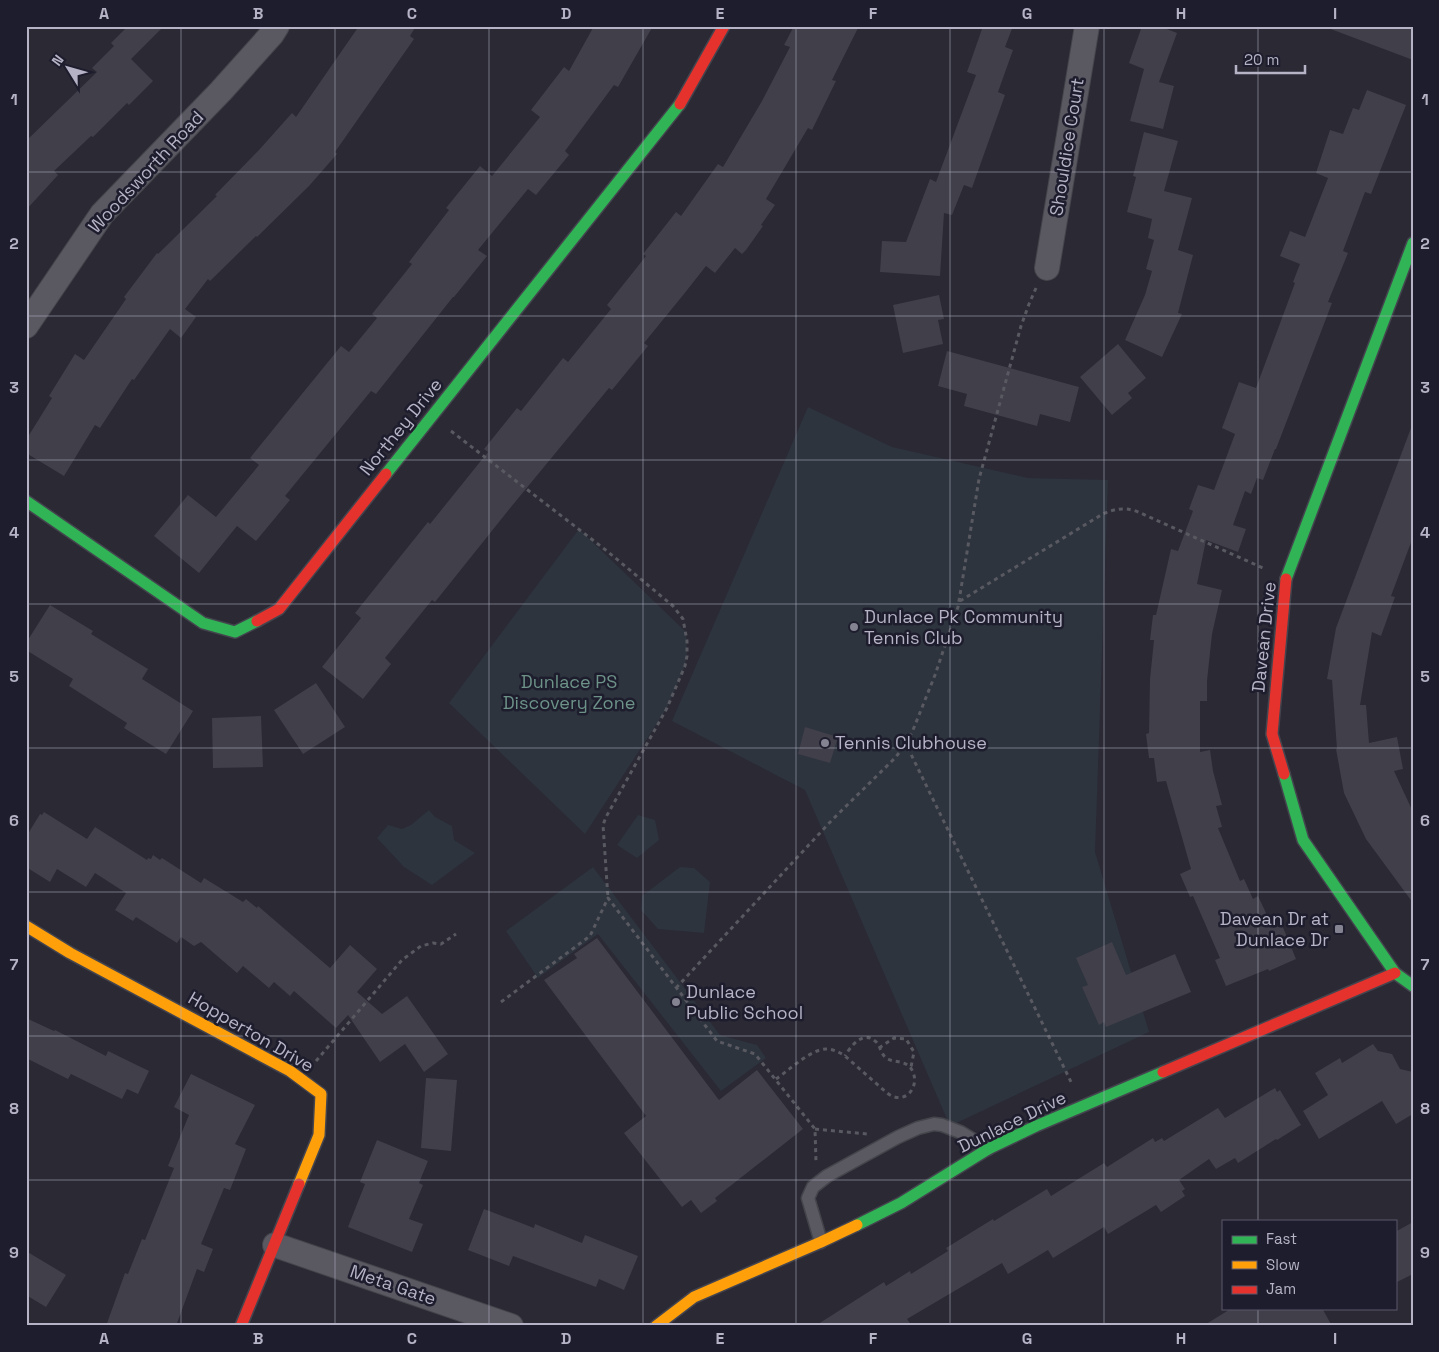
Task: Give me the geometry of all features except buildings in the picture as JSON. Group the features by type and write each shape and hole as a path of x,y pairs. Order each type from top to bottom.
{"street":[{"name":"Woodsworth Road","path":"26,326 102,214 221,91 278,26"},
{"name":"Northey Drive","path":"26,500 202,623 234,632 278,609 681,103 724,26"},
{"name":"Shouldice Court","path":"1047,268 1087,26"},
{"name":"Davean Drive","path":"1413,242 1286,578 1272,734 1303,840 1396,973 1413,986"},
{"name":"Hopperton Drive","path":"26,926 70,953 290,1071 321,1094 320,1135 241,1326"},
{"name":"Dunlace Drive","path":"656,1326 694,1297 821,1242 901,1203 988,1149 1036,1126 1396,973"},
{"name":"Meta Gate","path":"275,1245 511,1326"}],"lane":[{"path":"821,1242 808,1199 816,1183 827,1176 898,1137 927,1126 942,1125 960,1132 988,1149"}],"path":[{"path":"676,988 832,820 889,765 906,744 937,668 959,601 974,505 984,461 1020,326 1032,296 1047,268"},
{"path":"432,416 607,551 673,606 683,619 686,632 687,652 683,670 667,708 603,823 608,898 590,936 502,1002"},
{"path":"959,601 1104,513 1123,508 1147,515 1286,578"},
{"path":"906,744 1083,1107"},
{"path":"608,898 717,1041 755,1054 815,1128 816,1183"},
{"path":"301,1079 402,960 421,946 433,943 441,944 456,934"},
{"path":"776,1080 816,1052 827,1049 840,1052 894,1098 904,1097 912,1089 914,1078 911,1068 914,1052 906,1039 894,1038 879,1048"},
{"path":"844,1056 853,1044 861,1039 874,1040 888,1059 904,1063 911,1068"},
{"path":"815,1128 898,1137"}],"green space":[{"path":"808,407 892,447 1028,478 1108,480 1095,852 1149,1032 950,1126 805,790 672,721"},
{"name":"Dunlace PS Discovery Zone","path":"579,529 686,632 687,652 685,666 667,708 585,834 449,703"},
{"path":"429,810 435,817 452,826 454,840 475,853 432,885 404,867 377,838 388,825 402,829 411,825"},
{"path":"638,815 655,820 659,840 637,858 617,845"},
{"path":"593,867 720,1035 757,1045 766,1058 721,1091 598,934 538,978 506,931"},
{"path":"680,867 694,868 710,882 704,933 658,929 641,910 642,896"}],"traffic: fast":[{"path":"386,474 680,104"},
{"path":"1286,579 1413,243"},
{"path":"26,501 203,623 235,632 257,621"},
{"path":"1284,774 1303,840 1395,973 1413,986"},
{"path":"857,1225 901,1203 988,1149 1036,1126 1163,1072"}],"traffic: slow":[{"path":"26,926 70,953 290,1071 321,1094 319,1135 299,1184"},
{"path":"656,1326 694,1297 857,1225"}],"traffic: jam":[{"path":"680,104 724,26"},
{"path":"257,621 279,609 386,474"},
{"path":"1284,774 1272,734 1286,579"},
{"path":"1163,1072 1395,973"},
{"path":"241,1326 299,1184"}],"place":[{"name":"Dunlace Pk Community Tennis Club","path":"854,627"},
{"name":"Tennis Clubhouse","path":"825,743"},
{"name":"Davean Dr at Dunlace Dr","path":"1339,929"},
{"name":"Dunlace Public School","path":"676,1002"}]}
